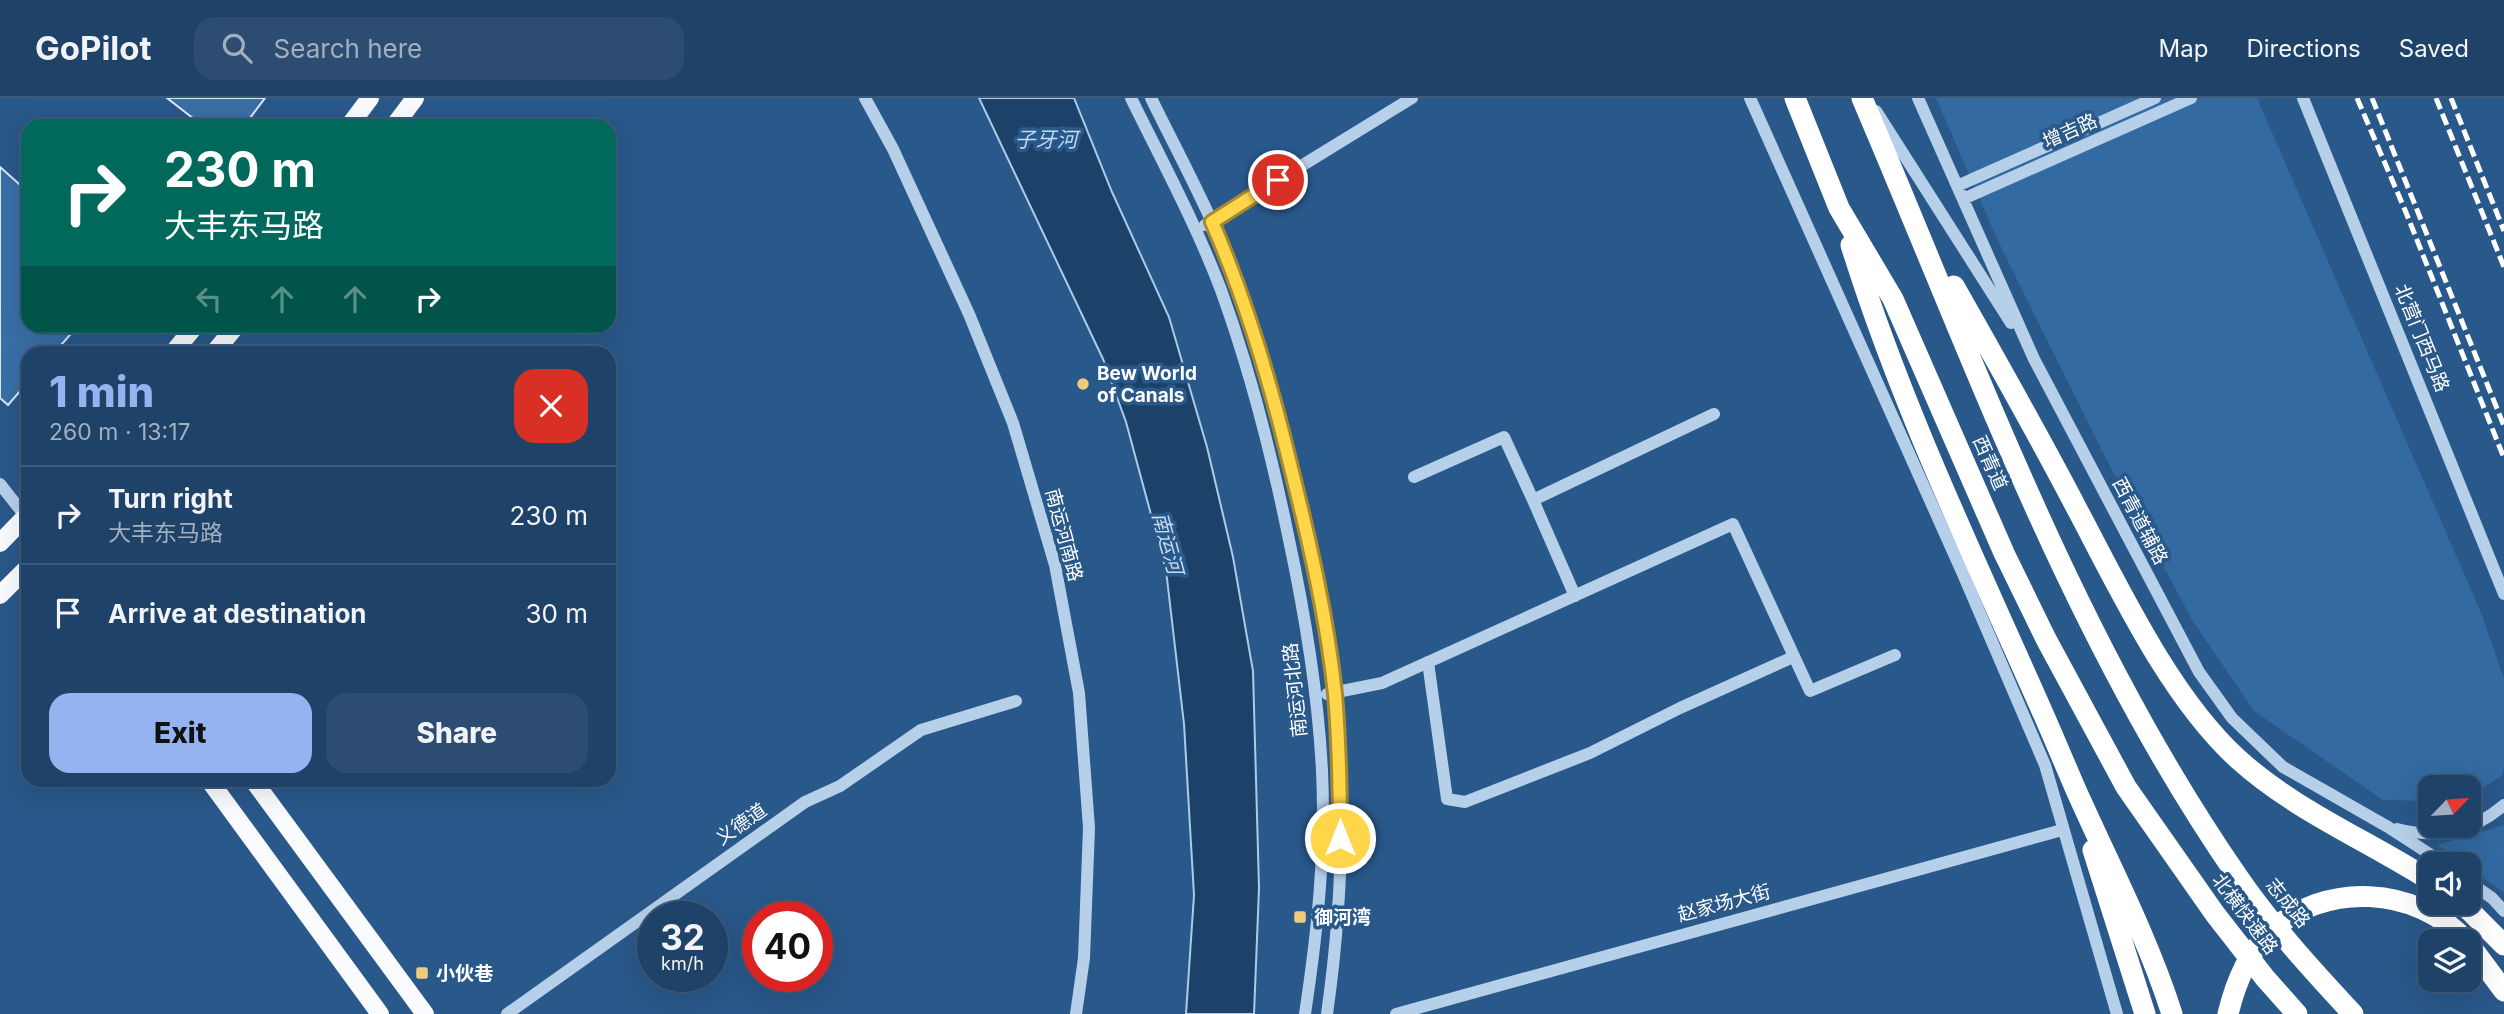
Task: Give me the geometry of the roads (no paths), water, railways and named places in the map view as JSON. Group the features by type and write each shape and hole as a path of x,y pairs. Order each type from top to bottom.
{"highway":[{"name":"西青道","path":"1795,98 1839,208 1893,299 2004,553 2046,639 2126,787 2162,837"},
{"name":"西青道","path":"1865,98 2004,437 2073,589 2143,724 2197,814"},
{"path":"1905,197 2107,565 2193,710 2237,758 2322,819 2418,874"},
{"path":"1839,208 1875,321 1965,540 2076,791 2133,911 2159,973 2172,1014"},
{"path":"2076,791 2145,1014"},
{"name":"志成路","path":"2197,814 2238,878 2269,918 2353,1014"},
{"name":"北横快速路","path":"2162,837 2215,914 2297,1014"},
{"path":"2228,1014 2241,972 2267,934 2310,906 2345,897 2404,900 2430,912 2456,929"},
{"path":"2474,915 2504,946"},
{"path":"2481,960 2504,991"}],"main road":[{"path":"354,119 370,98"},
{"path":"399,119 415,98"},
{"path":"0,542 21,523"},
{"path":"0,595 21,574"},
{"path":"214,787 380,1014"},
{"path":"258,787 425,1014"}],"street":[{"name":"南运河南路","path":"865,98 892,149 969,314 1013,423 1055,565 1079,693 1089,828 1084,958 1076,1014"},
{"name":"南运河北路","path":"1131,98 1196,231 1239,340 1268,446 1301,597 1317,696 1322,774 1319,918 1306,1014"},
{"name":"南运河北路","path":"1151,98 1212,222 1251,323 1274,398 1311,550 1334,692 1340,761 1340,864 1334,963 1327,1014"},
{"path":"1196,231 1412,98"},
{"path":"1750,98 1963,574 2045,765 2118,1014"},
{"path":"1788,98 1807,131"},
{"path":"1865,98 2034,359"},
{"name":"西青道辅路","path":"1918,98 2034,359 2199,672 2232,718 2283,766 2427,852"},
{"name":"增吉路","path":"1957,186 2155,98"},
{"name":"增吉路","path":"1963,199 2191,98"},
{"name":"北营门西马路","path":"2303,98 2504,594"},
{"path":"1533,500 1714,414"},
{"path":"1414,477 1504,437 1575,596"},
{"path":"0,484 21,510"},
{"path":"1317,696 1382,683 1733,524 1810,691 1895,655"},
{"path":"1428,662 1447,799 1465,802 1590,753 1680,708 1793,657"},
{"name":"义德道","path":"507,1014 805,802 840,786 921,730 1016,701"},
{"path":"2388,827 2420,835 2441,835 2469,827 2504,805"},
{"name":"赵家场大街","path":"1396,1014 2062,830"},
{"path":"2481,890 2504,911"}],"water":[{"name":"子牙河","path":"979,98 1074,98 1112,192 1169,317 1207,447 1233,557 1253,671 1259,888 1254,1014 1186,1014 1194,895 1184,724 1166,570 1126,422 1103,359"}],"railway":[{"path":"2357,98 2504,458"},
{"path":"2372,98 2504,426"},
{"path":"2436,98 2504,267"},
{"path":"2451,98 2504,231"}],"place":[{"name":"Bew World of Canals","path":"1083,384"},
{"name":"御河湾","path":"1300,917"},
{"name":"小伙巷","path":"422,973"}],"water label":[{"name":"南运河","path":"1168,543"}]}
